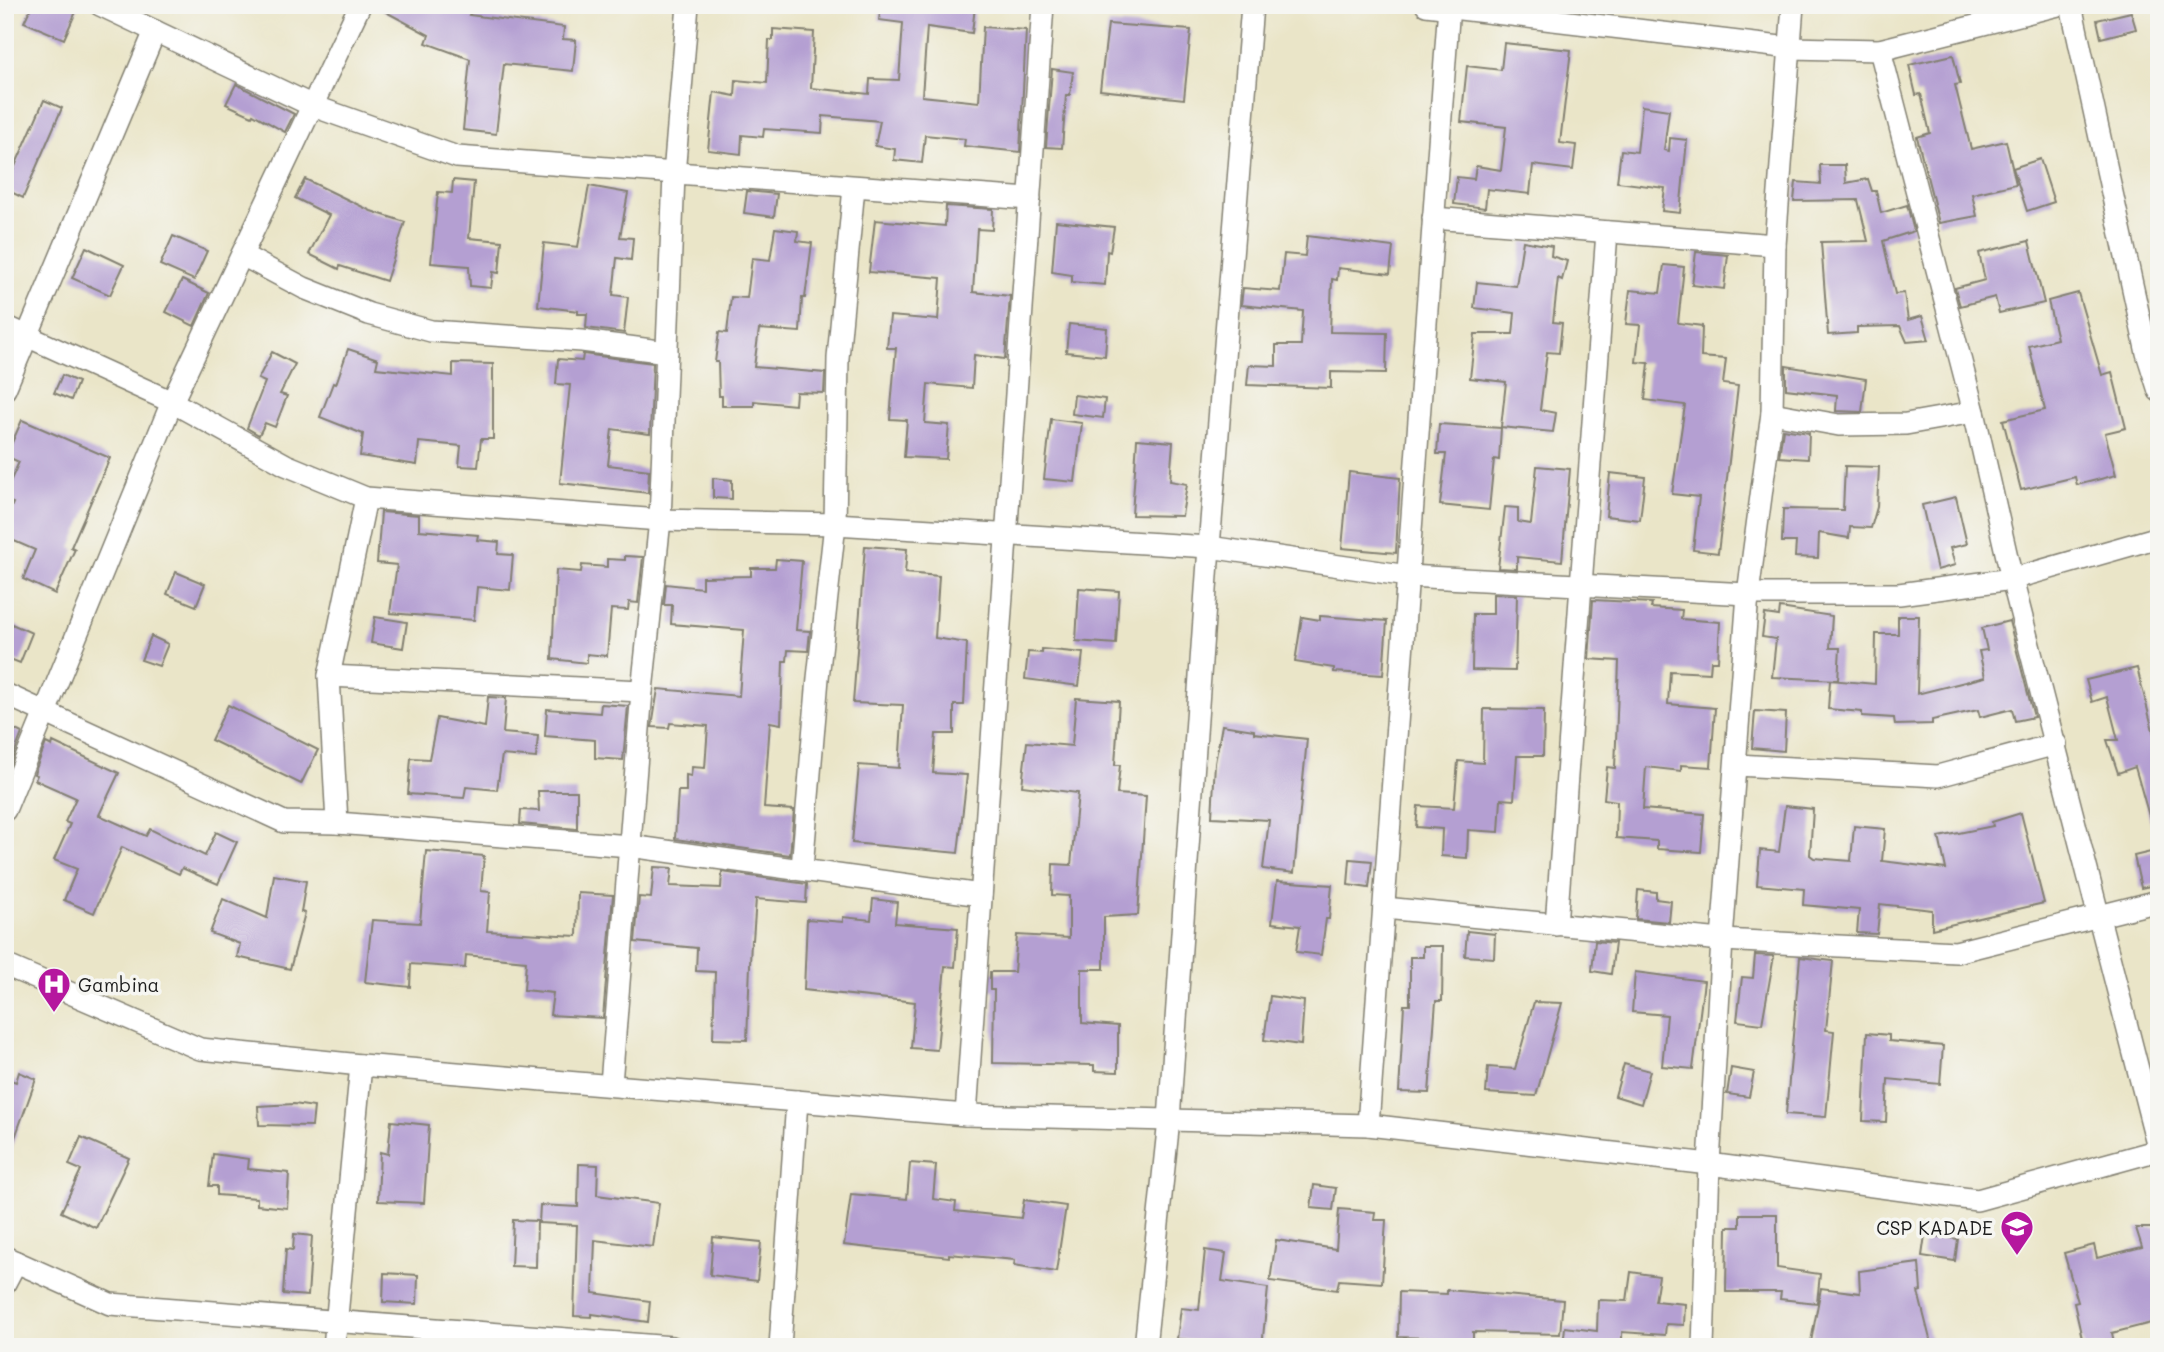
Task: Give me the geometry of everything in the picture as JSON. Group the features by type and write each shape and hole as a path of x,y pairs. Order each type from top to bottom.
{"street":[{"path":"100,5 313,106 457,157 1030,199"},
{"path":"5,810 48,711 172,402 360,5"},
{"path":"611,1084 642,691 660,520 674,175 688,5"},
{"path":"966,1115 1043,5"},
{"path":"1145,1347 1169,1121 1209,547 1252,5"},
{"path":"1426,5 1790,48 1880,50 2058,5"},
{"path":"1703,1347 1709,1164 1722,940 1748,594 1772,413 1775,245 1793,5"},
{"path":"2071,5 2153,352 2159,391"},
{"path":"1368,1125 1449,6"},
{"path":"5,389 155,31"},
{"path":"5,965 201,1049 361,1065 966,1115 1368,1125 1709,1164 1977,1200 2159,1150 2012,579 1974,412 1880,50"},
{"path":"803,868 818,678 835,524 838,358 854,187"},
{"path":"1433,218 1775,245"},
{"path":"1556,925 1607,232"},
{"path":"242,256 304,288 369,314 431,331 582,341 667,352"},
{"path":"5,326 172,402 286,465 366,498 660,520 835,524 1209,547 1408,576 1748,594 1899,594 2012,579 2159,537"},
{"path":"1772,413 1839,425 1906,424 1974,412"},
{"path":"337,822 329,676 366,498"},
{"path":"329,676 642,691"},
{"path":"5,694 48,711 284,822 337,822 630,846 803,868 981,895"},
{"path":"1736,765 1938,776 2056,744"},
{"path":"1384,908 1722,940 1955,952 2159,901"},
{"path":"334,1347 361,1065"},
{"path":"780,1347 797,1101"},
{"path":"5,1283 10,1260 110,1304 672,1347"}],"building":[{"path":"32,5 79,5 64,39 24,22"},
{"path":"373,5 474,5 469,15 564,27 563,39 576,40 573,71 504,64 496,134 463,130 470,59 426,43 429,35"},
{"path":"933,5 975,6 972,33 927,27 922,96 979,102 983,27 1026,30 1020,152 964,146 965,139 925,135 922,163 894,160 895,149 875,146 880,121 823,116 822,133 764,129 763,137 742,135 741,154 708,150 714,92 735,96 736,80 767,83 769,40 773,40 773,29 814,32 811,88 869,94 870,79 899,80 903,23 879,20 881,6 932,9"},
{"path":"2131,12 2136,29 2101,38 2097,20"},
{"path":"1108,24 1191,30 1184,99 1100,90"},
{"path":"1504,43 1571,50 1560,143 1576,145 1573,170 1533,165 1530,194 1487,189 1485,208 1454,204 1457,177 1474,179 1476,166 1501,170 1506,127 1461,122 1467,66 1501,70"},
{"path":"1953,55 1960,84 1955,85 1971,149 2006,141 2016,184 1972,194 1977,216 1939,223 1917,137 1930,133 1921,94 1916,95 1909,65"},
{"path":"1052,69 1073,72 1070,95 1066,95 1062,148 1046,147"},
{"path":"236,84 294,114 285,132 253,114 252,116 226,104"},
{"path":"44,100 62,108 23,198 5,189"},
{"path":"1642,106 1669,110 1664,150 1669,151 1670,138 1687,140 1680,213 1662,211 1665,188 1617,182 1621,150 1637,152"},
{"path":"2040,159 2054,202 2027,211 2013,168"},
{"path":"1820,165 1845,165 1846,183 1868,179 1872,191 1876,191 1881,213 1907,205 1914,231 1883,241 1895,294 1904,293 1908,320 1922,316 1929,340 1907,342 1900,326 1857,327 1857,333 1828,335 1821,242 1868,241 1858,200 1794,201 1796,182 1821,184"},
{"path":"305,179 371,211 405,222 386,281 340,266 339,269 309,254 329,215 295,198"},
{"path":"453,180 474,182 469,238 502,241 499,273 493,272 491,288 470,286 469,266 431,263 438,192 452,193"},
{"path":"589,186 628,193 620,237 633,238 631,260 617,258 613,295 628,297 624,333 586,328 587,314 578,314 578,311 538,306 544,243 578,247"},
{"path":"747,191 777,194 774,217 744,213"},
{"path":"946,206 993,209 992,230 977,229 973,292 1010,296 1005,359 974,355 972,388 928,384 925,423 949,425 946,459 904,457 907,420 890,419 896,348 887,348 890,316 938,320 941,278 869,272 875,220 945,226"},
{"path":"1056,221 1114,227 1110,252 1107,251 1105,285 1072,282 1072,275 1052,272"},
{"path":"775,228 798,231 797,241 812,243 805,298 802,298 800,332 759,329 754,367 825,373 824,393 796,392 795,405 754,401 754,406 722,406 718,362 715,362 719,332 727,333 731,297 747,298 752,258 770,260"},
{"path":"173,236 207,251 194,280 160,265"},
{"path":"1307,236 1393,247 1390,274 1338,268 1337,280 1332,279 1330,332 1387,333 1386,373 1331,372 1331,388 1247,385 1249,365 1276,366 1276,345 1301,345 1303,311 1241,305 1243,288 1280,291 1284,254 1305,256"},
{"path":"1523,241 1552,246 1551,256 1567,261 1562,280 1558,278 1553,322 1562,323 1559,353 1547,352 1540,410 1556,413 1553,432 1501,427 1506,382 1470,378 1475,334 1513,334 1515,313 1474,308 1477,282 1516,286"},
{"path":"2029,241 2044,303 1999,313 1995,297 1960,306 1955,288 1985,280 1979,253"},
{"path":"86,247 124,265 110,295 72,278"},
{"path":"1696,252 1728,255 1724,289 1692,285"},
{"path":"1664,265 1684,267 1678,323 1702,326 1701,357 1726,359 1723,384 1738,386 1718,553 1693,550 1699,497 1672,494 1685,405 1645,400 1649,363 1636,362 1640,325 1626,324 1630,290 1660,293"},
{"path":"182,280 209,293 194,326 166,312"},
{"path":"2078,293 2102,375 2112,372 2126,428 2105,433 2116,475 2077,485 2075,477 2021,490 2003,420 2045,410 2029,346 2057,339 2048,301"},
{"path":"1069,324 1107,328 1105,356 1066,352"},
{"path":"348,349 378,359 376,368 453,376 453,363 493,364 493,439 481,439 478,467 459,466 461,446 419,442 417,465 360,456 363,434 320,417 333,383 336,384"},
{"path":"272,352 295,364 280,394 287,396 275,427 265,423 259,435 247,428 265,382 258,379"},
{"path":"583,354 653,363 650,434 612,429 608,465 649,470 648,493 560,483 570,385 556,384 558,359 582,361"},
{"path":"1786,366 1866,379 1862,412 1836,411 1837,395 1786,389"},
{"path":"62,375 78,382 71,400 54,393"},
{"path":"1074,395 1105,399 1103,418 1072,414"},
{"path":"1051,419 1082,423 1075,482 1044,479"},
{"path":"22,420 110,458 71,547 75,549 55,594 23,579 35,550 5,537 5,522 13,503 5,500 5,493 19,462 6,456"},
{"path":"1439,424 1501,428 1499,460 1494,459 1489,510 1440,505 1446,454 1437,454"},
{"path":"1783,429 1809,433 1808,459 1779,457"},
{"path":"1137,439 1173,442 1170,481 1187,484 1182,516 1132,515"},
{"path":"1537,466 1570,469 1562,561 1517,557 1517,569 1498,568 1505,507 1518,508 1518,522 1531,524"},
{"path":"1845,466 1879,467 1877,507 1871,528 1850,527 1849,538 1819,533 1818,558 1795,557 1796,542 1782,542 1783,509 1843,510"},
{"path":"1349,472 1400,478 1396,553 1342,548"},
{"path":"1610,473 1645,477 1640,520 1606,516"},
{"path":"713,478 732,480 732,499 713,498"},
{"path":"1956,497 1967,544 1950,548 1955,565 1937,570 1922,505"},
{"path":"381,512 419,515 419,530 478,535 477,540 499,542 498,554 513,555 510,590 477,587 474,620 390,613 397,565 377,563"},
{"path":"865,546 907,549 905,573 939,576 935,638 967,643 964,705 954,705 954,734 936,734 933,773 967,775 958,853 852,843 859,765 899,768 903,705 853,703"},
{"path":"625,556 643,557 638,603 629,602 628,610 611,609 607,656 587,654 587,663 552,659 556,570 581,572 582,565 607,567 607,559 625,560"},
{"path":"776,559 802,561 796,630 810,631 808,651 788,650 787,661 783,661 781,724 770,722 764,808 794,810 790,855 675,839 678,791 686,791 686,775 691,776 692,767 705,768 708,726 670,723 669,728 652,727 658,689 739,696 744,630 671,624 672,605 664,605 666,584 702,588 702,577 751,576 751,568 775,568"},
{"path":"176,572 205,584 196,606 167,594"},
{"path":"1079,588 1119,591 1116,644 1076,641"},
{"path":"1493,594 1517,595 1515,671 1472,670 1473,614 1493,614"},
{"path":"1593,600 1652,603 1651,608 1682,610 1681,619 1720,622 1718,661 1711,661 1710,673 1670,671 1668,704 1715,708 1711,767 1681,765 1681,771 1646,767 1643,809 1704,814 1701,852 1657,849 1657,841 1616,838 1617,801 1604,799 1607,767 1615,768 1619,661 1589,659"},
{"path":"1780,608 1832,616 1830,648 1840,648 1838,680 1772,677 1776,639 1762,637 1765,614 1779,616"},
{"path":"1320,616 1387,621 1383,675 1334,672 1334,668 1295,662 1302,617 1320,620"},
{"path":"1898,616 1919,616 1917,694 1985,677 1979,651 1987,650 1982,628 2009,621 2034,717 2015,721 2012,709 1980,717 1978,710 1932,720 1932,724 1895,725 1894,718 1862,716 1862,712 1828,709 1830,680 1875,684 1876,634 1898,634"},
{"path":"375,617 407,622 403,648 371,643"},
{"path":"5,621 32,633 20,663 5,657"},
{"path":"151,636 168,644 159,666 141,660"},
{"path":"1042,649 1083,653 1079,686 1025,679 1028,652 1042,653"},
{"path":"2137,668 2159,754 2159,830 2153,830 2135,767 2118,773 2107,740 2118,740 2107,697 2092,702 2086,680"},
{"path":"488,697 506,698 503,733 538,736 536,758 502,755 497,790 466,787 464,798 408,794 411,758 429,759 437,718 485,727"},
{"path":"1076,698 1119,701 1115,765 1120,765 1117,794 1146,796 1138,915 1104,917 1104,969 1082,969 1082,1023 1118,1026 1118,1072 1094,1071 1094,1065 993,1063 994,990 990,990 990,972 1014,972 1017,935 1069,938 1069,896 1052,895 1053,864 1071,865 1078,793 1022,786 1027,742 1072,746"},
{"path":"601,704 628,706 623,760 595,758 595,740 545,736 547,709 600,713"},
{"path":"228,705 318,750 301,784 211,740"},
{"path":"1484,709 1544,710 1543,756 1517,756 1514,800 1501,799 1499,832 1468,830 1467,858 1441,856 1442,829 1416,827 1418,806 1454,808 1458,761 1483,763"},
{"path":"1755,711 1786,713 1784,751 1752,748"},
{"path":"5,725 22,733 10,764 5,761"},
{"path":"1222,725 1254,730 1254,733 1307,739 1294,873 1263,869 1269,820 1212,817 1215,763"},
{"path":"53,742 119,773 99,815 146,836 150,829 205,856 216,832 237,842 218,884 182,868 179,874 122,847 94,913 64,900 77,869 54,860 70,824 65,822 76,798 35,780 37,775 34,774 46,743 52,746"},
{"path":"538,791 577,791 577,829 520,824 521,810 539,811"},
{"path":"1785,806 1813,809 1810,855 1814,858 1851,861 1854,826 1885,829 1882,861 1946,869 1939,837 1993,826 1992,822 2021,813 2044,903 1932,929 1932,910 1880,904 1877,934 1857,933 1859,910 1803,905 1804,889 1757,885 1760,850 1779,852"},
{"path":"2159,850 2159,884 2141,888 2134,856"},
{"path":"426,851 484,856 481,891 490,892 487,931 577,936 578,893 613,895 603,1018 550,1015 553,993 524,990 526,961 466,955 465,968 411,964 410,987 365,982 372,920 420,923"},
{"path":"1350,859 1372,861 1369,888 1348,885"},
{"path":"654,867 672,868 670,886 721,888 722,872 807,884 806,903 756,899 751,940 747,1040 713,1039 715,972 696,971 697,948 635,942 639,897 651,898"},
{"path":"274,875 306,881 301,912 305,913 290,969 237,957 240,944 210,933 223,899 267,918"},
{"path":"1277,881 1332,885 1329,919 1326,919 1321,955 1296,952 1300,926 1272,923"},
{"path":"1638,890 1656,892 1656,899 1671,901 1669,922 1636,919"},
{"path":"873,899 897,902 895,923 958,928 955,967 945,966 937,1050 911,1048 915,1002 804,990 807,919 843,922 843,917 871,920"},
{"path":"1467,931 1495,934 1494,958 1465,956"},
{"path":"1595,941 1615,943 1611,974 1592,971"},
{"path":"1423,946 1443,946 1442,1001 1436,1001 1429,1093 1399,1092 1404,1005 1410,1005 1410,957 1423,957"},
{"path":"1755,955 1774,956 1762,1024 1737,1021 1742,977 1753,978"},
{"path":"1800,957 1833,961 1826,1030 1834,1031 1826,1117 1786,1114"},
{"path":"1635,972 1704,981 1693,1069 1662,1066 1667,1015 1632,1012"},
{"path":"1270,996 1304,1001 1301,1045 1264,1040"},
{"path":"1534,1002 1562,1003 1536,1096 1486,1093 1488,1067 1515,1069"},
{"path":"1867,1033 1889,1035 1889,1041 1943,1046 1940,1084 1888,1079 1886,1122 1863,1121"},
{"path":"1624,1064 1650,1071 1641,1104 1615,1096"},
{"path":"1731,1068 1754,1072 1749,1097 1727,1094"},
{"path":"19,1072 36,1079 8,1157 5,1156 5,1078 16,1082"},
{"path":"294,1104 314,1107 312,1126 259,1125 258,1106"},
{"path":"391,1121 429,1125 424,1203 378,1201 380,1152 388,1154"},
{"path":"81,1137 129,1158 96,1228 61,1212 81,1170 69,1165"},
{"path":"213,1154 249,1159 248,1169 289,1173 287,1208 257,1205 257,1198 217,1195 217,1186 209,1186"},
{"path":"910,1163 936,1165 933,1199 956,1202 955,1211 1021,1218 1024,1200 1066,1206 1056,1272 1014,1265 1015,1260 949,1254 949,1257 844,1245 851,1194 907,1199"},
{"path":"579,1164 598,1165 597,1195 659,1203 653,1247 595,1240 593,1293 650,1301 648,1322 592,1314 592,1317 574,1316 577,1225 539,1223 540,1205 578,1207"},
{"path":"1314,1185 1336,1188 1333,1210 1311,1208"},
{"path":"1339,1209 1375,1212 1374,1220 1386,1220 1382,1283 1339,1280 1337,1290 1270,1281 1276,1240 1336,1249"},
{"path":"1740,1214 1777,1214 1777,1268 1820,1274 1817,1303 1780,1299 1781,1292 1726,1292 1727,1227 1740,1227"},
{"path":"513,1220 537,1221 536,1267 511,1266"},
{"path":"2136,1228 2159,1228 2159,1321 2112,1333 2115,1347 2084,1347 2074,1303 2078,1302 2064,1253 2094,1245 2097,1258 2142,1247"},
{"path":"294,1234 312,1236 308,1296 283,1294 286,1249 293,1250"},
{"path":"1925,1235 1958,1239 1955,1261 1922,1256"},
{"path":"713,1237 761,1242 757,1281 710,1275"},
{"path":"1205,1250 1226,1253 1222,1281 1268,1288 1262,1347 1177,1339 1181,1308 1199,1310"},
{"path":"1919,1263 1921,1291 1918,1292 1932,1347 1810,1347 1821,1288 1860,1293 1859,1271"},
{"path":"1631,1272 1659,1276 1655,1301 1685,1304 1684,1325 1666,1324 1665,1335 1622,1332 1622,1347 1563,1347 1565,1327 1597,1331 1598,1300 1627,1301"},
{"path":"384,1273 418,1275 417,1304 383,1302"},
{"path":"1447,1290 1563,1300 1560,1334 1473,1332 1473,1347 1445,1347 1445,1342 1429,1342 1429,1338 1398,1337 1399,1292 1447,1294"}],"place":[{"name":"Gambina","path":"54,1014"},
{"name":"CSP KADADE","path":"2017,1257"}]}
